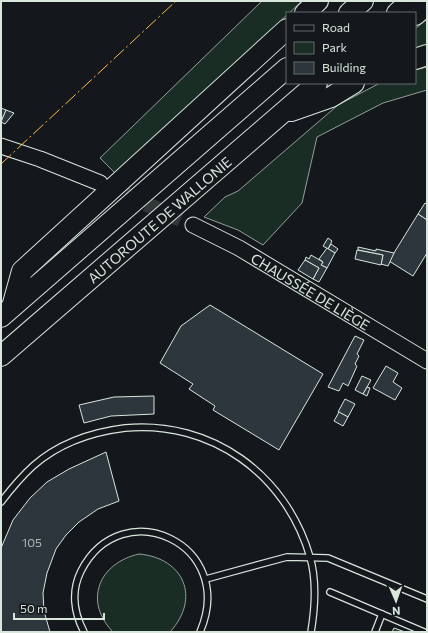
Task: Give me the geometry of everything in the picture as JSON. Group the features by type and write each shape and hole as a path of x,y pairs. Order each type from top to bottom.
{"highway":[{"path":"306,12 318,1"},
{"path":"350,12 363,1"},
{"path":"398,12 411,1"},
{"path":"416,14 427,6"},
{"path":"7,312 22,271 286,30"},
{"path":"416,59 427,55"},
{"path":"7,312 286,69"},
{"name":"AUTOROUTE DE WALLONIE","path":"1,356 316,84"},
{"path":"280,115 331,96 352,84"}],"main road":[{"path":"1,146 40,159 100,183"},
{"name":"CHAUSSÉE DE LIÈGE","path":"193,225 239,248 427,361"}],"lane":[{"path":"1,502 13,486 34,465 57,449 84,437 111,430 133,428 169,429 198,436 224,448 248,463 270,484 287,505 310,558 315,608 311,632"},
{"path":"84,632 78,620 74,599 78,578 87,559 102,544 121,535 143,531 165,536 185,547 200,565 206,579 208,610 200,632"},
{"path":"206,579 287,557 328,558 427,599"},
{"path":"330,592 424,632"},
{"path":"375,632 382,614"}],"green space":[{"path":"262,1 302,1 290,12 286,12 286,16 116,174 100,158"},
{"path":"427,19 427,52 416,55 416,28"},
{"path":"427,67 427,90 383,103 317,137 302,203 263,245 238,230 204,217 225,197 238,191 338,105 378,84 416,84 416,70"},
{"path":"139,554 155,557 167,563 177,571 183,582 186,593 185,606 179,619 170,632 113,632 104,620 99,608 97,596 105,574 125,559"}],"building":[{"path":"1,108 6,110 1,122"},
{"path":"6,110 14,113 5,124 1,122"},
{"path":"425,203 427,204 427,220 418,214"},
{"path":"418,214 427,220 427,253 413,276 389,261"},
{"path":"328,238 332,241 328,249 323,246"},
{"path":"331,244 338,249 335,253 328,249"},
{"path":"358,247 394,253 388,266 381,264 383,255 358,250"},
{"path":"327,248 335,253 327,268 321,265 323,262 319,259"},
{"path":"357,250 383,255 381,265 355,259"},
{"path":"311,255 323,262 321,265 327,268 319,282 313,279 319,268 305,260 306,257 309,259"},
{"path":"305,260 319,268 313,279 298,270"},
{"path":"210,305 323,374 279,450 213,410 215,406 189,389 193,384 160,363 181,326"},
{"path":"355,336 364,340 357,354 359,356 355,364 357,366 348,386 343,383 339,391 328,387"},
{"path":"386,366 398,373 393,382 402,388 395,400 373,388"},
{"path":"362,376 371,380 363,394 355,390"},
{"path":"367,387 370,388 367,396 363,394"},
{"path":"154,396 154,414 111,416 84,423 79,405 114,397"},
{"path":"345,399 355,404 348,417 338,412"},
{"path":"339,412 348,417 343,426 334,421"},
{"path":"106,452 119,501 98,509 79,522 66,535 56,549 47,573 43,593 44,611 50,632 1,632 1,548 13,520 30,498 47,482 69,469"},
{"path":"394,628 405,632 392,632"}],"tunnel":[{"path":"104,185 193,225"}],"power":[{"path":"1,164 176,1"}]}
